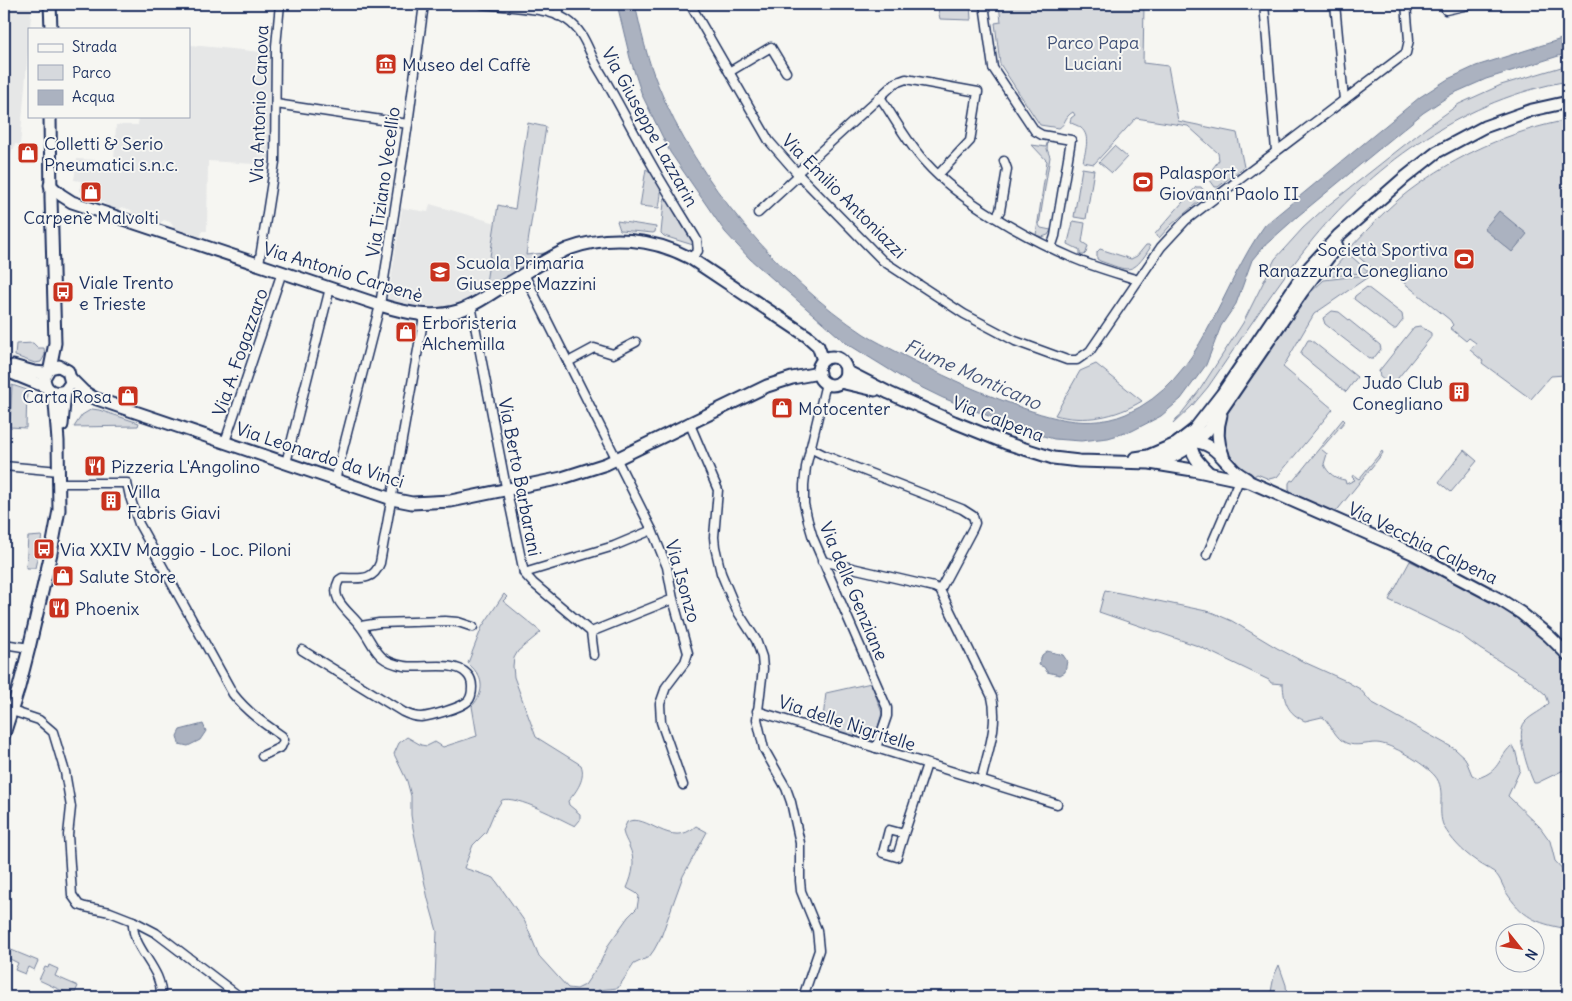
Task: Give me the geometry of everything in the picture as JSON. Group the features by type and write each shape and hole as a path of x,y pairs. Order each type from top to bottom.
{"street":[{"path":"50,4 51,28"},
{"name":"Via Antonio Canova","path":"259,264 275,162 276,46 280,4"},
{"name":"Via Tiziano Vecellio","path":"335,480 380,306 424,4"},
{"name":"Via Giuseppe Lazzarin","path":"482,4 542,11 558,16 573,24 584,36 593,58 652,165 697,240 698,251 690,258"},
{"path":"558,16 560,4"},
{"name":"Via Emilio Antoniazzi","path":"690,4 764,133 798,174 874,253 895,270 995,331 1027,346 1060,358 1077,360 1090,351 1161,247 1177,228 1202,206 1406,53 1409,40 1406,4"},
{"path":"984,4 993,68 1035,131 1042,135 1071,140 1055,236 1051,248"},
{"path":"1264,4 1276,151"},
{"path":"1335,4 1344,100"},
{"path":"1446,10 1473,4"},
{"path":"729,72 770,46 786,72"},
{"path":"758,213 895,83 902,79 978,92 970,141 938,175"},
{"path":"880,97 922,159 960,193 996,217 1051,248 1075,259 1138,280"},
{"path":"1209,473 1198,462 1193,443 1219,406 1243,363 1304,273 1338,236 1437,152 1458,140 1509,117 1568,102"},
{"path":"276,104 408,124"},
{"path":"50,118 55,343 62,367"},
{"path":"996,217 1000,211 1007,169 1004,161"},
{"name":"Via Antonio Carpenè","path":"50,185 72,202 380,306 424,316 460,310 471,305 569,249 604,241 647,242 671,248 690,258 814,341 821,351 823,360"},
{"path":"51,215 63,202 72,202"},
{"path":"1149,460 1193,443 1213,423 1302,292 1369,208"},
{"name":"Via A. Fogazzaro","path":"225,442 282,272"},
{"name":"Via Isonzo","path":"524,274 652,530 667,567 688,658 666,687 660,704 661,722 683,785"},
{"path":"286,463 330,288"},
{"name":"Via Berto Barbarani","path":"471,305 506,490 524,573 533,583 592,632"},
{"path":"302,650 403,712 414,716 421,717 458,707 468,701 472,689 471,680 463,670 450,666 416,667 394,663 385,659 375,650 361,626 337,600 338,582 342,578 372,576 378,568 424,316"},
{"path":"568,362 594,348 613,354 636,342"},
{"path":"4,734 29,648 59,510 58,441 55,403 44,382 55,343"},
{"path":"827,358 836,358 843,363 846,371 840,382 831,385 820,377 819,373 820,364 827,358"},
{"name":"Via Calpena","path":"846,371 889,393 954,422 1027,451 1053,458 1098,462 1149,460 1176,444 1194,430 1243,363"},
{"path":"4,364 31,371 47,371 56,366 62,367 68,371 71,379 69,386 60,393 4,370"},
{"name":"Via Leonardo da Vinci","path":"71,379 84,392 94,398 392,499 412,503 433,503 562,478 606,464 689,422 767,386 792,378 819,373"},
{"name":"Via Calpena","path":"840,382 889,393"},
{"name":"Via delle Genziane","path":"826,383 810,448 804,484 804,504 813,538 822,561 887,708 887,716 876,748"},
{"path":"58,441 63,424 64,391"},
{"path":"1224,408 1219,424 1218,442 1225,459"},
{"path":"689,422 718,490 714,537 721,573 736,609 756,640 762,657 764,669 757,719 764,749 783,781 792,802 800,842 801,891 819,939 819,950 803,997"},
{"path":"1193,443 1215,449 1245,481"},
{"path":"810,448 962,509 973,516 973,528 940,590"},
{"path":"1149,460 1245,481"},
{"path":"4,466 58,470"},
{"path":"1207,555 1245,481"},
{"name":"Via Vecchia Calpena","path":"1245,481 1412,553 1474,585 1521,613 1550,636 1568,655"},
{"path":"59,483 127,483 139,524 233,694 243,707 282,736 284,740 281,747 262,756"},
{"path":"524,573 614,546 652,530"},
{"path":"822,561 940,590 992,697 994,706 992,733 981,781"},
{"path":"594,655 592,632 673,599"},
{"path":"361,626 378,623 445,621 458,622 473,627"},
{"path":"4,644 29,648"},
{"name":"Via delle Nigritelle","path":"757,711 1057,804"},
{"path":"8,718 40,720 53,732 64,772 70,807 68,835 72,895 79,905 110,912 156,933 240,997"},
{"name":"Via delle Nigritelle","path":"904,834 927,764"},
{"path":"133,921 132,930 135,939 156,971 161,997"}],"shaded area":[{"path":"4,4 32,4 30,28 28,28 28,51 20,145 15,144 14,149 12,149 10,159 8,159 4,183"},
{"path":"190,41 191,45 271,53 274,110 272,142 269,145 271,165 208,161 207,231 202,231 201,237 173,228 172,223 164,220 158,223 132,214 131,210 122,207 118,210 80,191 81,181 74,180 77,159 114,161 116,125 138,125 139,118 190,118"},
{"name":"Scuola Primaria Giuseppe Mazzini","path":"430,204 496,223 485,289 453,306 440,310 421,311 389,302 388,300 402,208 428,212"}],"green space":[{"path":"937,4 970,4 971,20 940,19"},
{"name":"Parco Papa Luciani","path":"999,4 1144,4 1143,63 1168,66 1178,121 1237,133 1244,167 1218,187 1215,187 1207,176 1219,160 1218,153 1188,126 1136,118 1094,164 1083,162 1087,140 1086,135 1080,127 1070,122 1071,118 1075,115 1073,112 1059,128 1040,125 1000,64 995,23 1001,22"},
{"path":"1568,65 1568,81 1531,90 1495,102 1460,118 1427,137 1366,184 1338,210 1313,239 1272,294 1208,387 1173,424 1199,391 1243,323 1275,259 1303,228 1326,207 1459,104 1501,85"},
{"name":"Società Sportiva Ranazzurra Conegliano","path":"1568,120 1568,371 1565,375 1551,376 1531,399 1482,363 1483,361 1470,350 1476,343 1469,338 1466,341 1450,328 1453,325 1450,320 1387,269 1375,271 1349,249 1409,191 1446,166 1505,138"},
{"path":"528,123 546,127 526,255 554,252 485,289 498,205 515,209"},
{"path":"1048,140 1047,149 1050,157 1039,225 1041,228 1051,230 1048,235 1042,237 1036,235 1047,161 1032,145 1046,147"},
{"path":"1114,146 1127,157 1112,173 1099,162"},
{"path":"1082,168 1094,170 1086,219 1074,217"},
{"path":"646,169 659,182 661,196 659,208 640,206"},
{"path":"1196,187 1201,187 1205,192 1205,196 1171,225 1159,238 1157,237 1155,234"},
{"path":"665,192 694,241 693,245 664,236 661,233"},
{"path":"617,221 656,227 655,232 620,230"},
{"path":"1073,221 1085,223 1082,242 1088,246 1084,255 1080,255 1080,250 1068,244"},
{"path":"1146,245 1149,245 1150,248 1144,257 1134,267 1129,269 1097,259 1097,252 1100,249 1131,259 1137,256"},
{"path":"1348,255 1369,272 1326,277 1344,257"},
{"path":"1366,275 1368,277 1314,314 1283,367 1333,409 1277,477 1269,479 1257,474 1254,476 1241,469 1227,453 1222,441 1225,413 1309,289 1312,291 1324,280"},
{"path":"1367,287 1402,314 1403,320 1396,329 1393,329 1354,299 1355,296"},
{"path":"1332,311 1339,312 1380,345 1381,349 1373,359 1370,359 1325,324 1323,318"},
{"path":"1420,326 1431,333 1431,337 1394,383 1389,384 1380,377 1379,371 1414,327"},
{"path":"1308,340 1311,340 1357,377 1346,392 1301,355"},
{"path":"33,343 38,348 44,348 45,355 41,362 35,363 15,356 16,344"},
{"path":"1096,364 1142,401 1122,411 1100,417 1077,418 1055,415 1080,371"},
{"path":"12,385 27,390 26,428 10,427"},
{"path":"92,409 139,423 138,426 74,427 82,415"},
{"path":"1343,419 1345,421 1321,449 1327,454 1324,464 1330,473 1335,477 1345,480 1346,484 1355,480 1352,477 1353,475 1359,479 1382,451 1383,453 1335,513 1294,494 1289,489 1289,483 1291,480 1293,481"},
{"path":"1464,450 1477,461 1451,492 1439,482"},
{"path":"42,536 35,568 26,568 28,537"},
{"path":"1410,561 1495,604 1534,631 1568,663 1568,768 1534,783 1526,761 1522,743 1522,727 1528,719 1549,703 1546,695 1528,679 1458,633 1389,600"},
{"path":"1105,590 1211,612 1232,621 1277,648 1360,689 1371,702 1455,749 1465,758 1472,775 1478,778 1490,772 1511,746 1515,749 1520,770 1508,796 1540,827 1550,841 1555,861 1568,875 1568,929 1542,923 1527,915 1514,903 1496,874 1471,857 1454,841 1442,821 1439,782 1424,766 1390,746 1376,743 1353,745 1346,743 1339,738 1322,717 1305,721 1299,718 1290,711 1284,696 1283,684 1271,683 1269,680 1198,646 1099,612"},
{"path":"504,594 507,597 503,601 541,632 518,651 514,658 514,677 536,737 581,765 581,779 577,789 568,801 569,805 580,814 580,820 575,826 528,804 509,799 502,800 486,832 473,845 464,868 494,878 525,922 539,956 568,988 577,989 585,985 600,963 609,944 628,917 637,908 639,896 627,888 631,878 633,862 623,831 627,822 635,820 643,822 668,833 686,832 696,826 707,832 683,876 661,937 654,950 649,957 634,964 618,988 598,990 599,997 443,997 436,994 437,931 428,899 413,828 411,796 407,781 394,754 399,743 407,737 421,745 427,746 435,742 443,747 477,736 472,706 480,694 481,685 479,676 468,663 482,627"},
{"path":"871,683 882,713 874,741 822,726 826,693"},
{"path":"4,947 38,961 34,970 28,967 25,974 15,970 18,963 4,956"},
{"path":"49,965 58,969 55,976 78,986 75,993 72,992 71,995 39,980 45,967 48,968"},
{"path":"1279,965 1286,985 1287,997 1270,997 1274,976"}],"water":[{"path":"617,4 635,4 654,75 674,121 694,156 717,191 743,224 771,256 801,285 864,334 920,364 967,386 1023,408 1040,414 1075,421 1109,419 1126,414 1152,399 1174,379 1192,356 1249,250 1265,225 1420,97 1448,79 1476,66 1568,37 1568,53 1486,79 1452,94 1423,113 1262,248 1252,260 1236,304 1221,326 1206,365 1181,399 1161,416 1132,431 1108,438 1081,441 1054,439 1029,432 943,398 906,380 846,343 750,259 725,232 670,152 642,95 630,58"},
{"path":"1499,211 1527,234 1512,252 1484,229"},
{"path":"1047,651 1063,655 1067,661 1065,672 1060,675 1047,672 1044,667 1039,665 1042,655"},
{"path":"203,724 206,731 200,740 188,746 179,744 177,736 180,730"}],"place":[{"name":"Museo del Caffè","path":"386,64"},
{"name":"Colletti & Serio Pneumatici s.n.c.","path":"28,153"},
{"name":"Palasport Giovanni Paolo II","path":"1143,182"},
{"name":"Carpenè Malvolti","path":"91,192"},
{"name":"Società Sportiva Ranazzurra Conegliano","path":"1464,259"},
{"name":"Scuola Primaria Giuseppe Mazzini","path":"440,272"},
{"name":"Viale Trento e Trieste","path":"63,292"},
{"name":"Erboristeria Alchemilla","path":"406,332"},
{"name":"Judo Club Conegliano","path":"1459,392"},
{"name":"Carta Rosa","path":"128,396"},
{"name":"Motocenter","path":"782,408"},
{"name":"Pizzeria L'Angolino","path":"95,466"},
{"name":"Villa Fabris Giavi","path":"111,501"},
{"name":"Via XXIV Maggio - Loc. Piloni","path":"44,549"},
{"name":"Salute Store","path":"63,576"},
{"name":"Phoenix","path":"59,608"}],"water label":[{"name":"Fiume Monticano","path":"973,374"}]}
